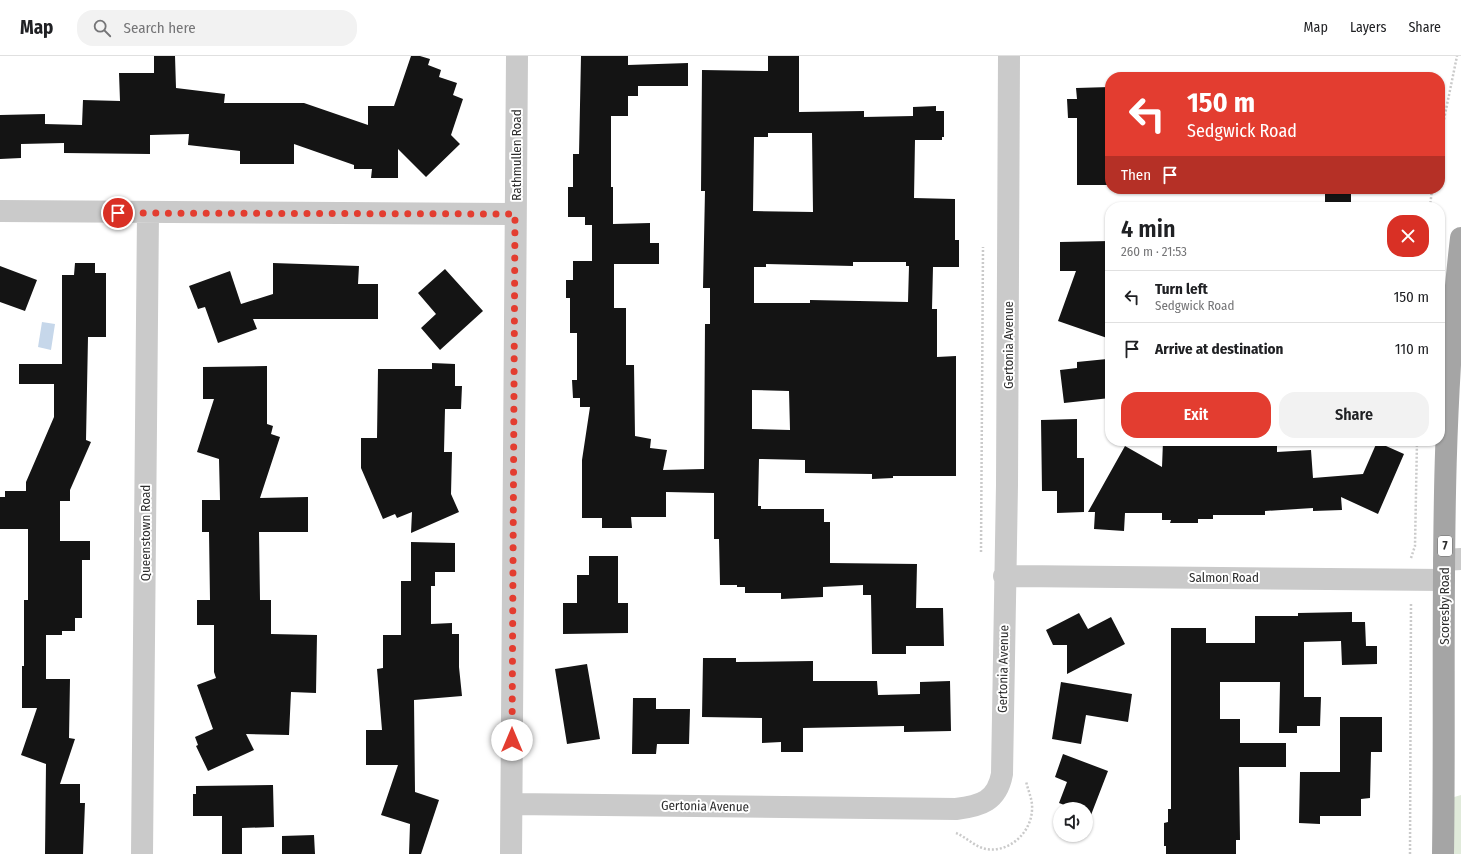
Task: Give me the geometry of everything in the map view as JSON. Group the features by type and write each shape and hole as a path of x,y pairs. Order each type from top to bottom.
{"main road":[{"name":"Scoresby Road","path":"1443,854 1450,566 1450,348 1461,238"}],"street":[{"name":"Rathmullen Road","path":"511,854 517,56"},
{"name":"Gertonia Avenue","path":"512,804 956,809 968,807 989,800 1000,785 1002,774 1004,576 1007,478 1009,56"},
{"path":"0,211 515,214"},
{"name":"Queenstown Road","path":"142,854 148,213"},
{"name":"Salmon Road","path":"1004,576 1450,566"}],"path":[{"path":"1445,114 1457,56"},
{"path":"981,555 983,240"},
{"path":"1411,556 1415,546 1417,446"},
{"path":"1410,854 1411,601"}],"green space":[{"path":"1461,795 1461,854 1443,854 1444,800"}],"water":[{"path":"42,322 55,324 51,350 38,347"}],"building":[{"path":"154,56 175,56 176,88 225,94 224,103 304,103 368,125 368,106 394,106 411,56 420,56 430,59 428,65 441,70 439,77 457,83 453,95 463,99 451,135 460,144 426,177 398,149 398,178 371,178 372,169 354,169 354,165 294,144 294,164 240,164 240,151 188,145 189,134 150,135 150,154 64,153 64,143 21,144 21,158 0,159 0,115 45,114 45,124 82,125 83,100 120,101 119,73 154,73"},
{"path":"581,56 628,56 628,65 688,63 688,86 638,86 638,96 628,96 628,116 611,116 611,187 613,187 613,224 650,223 650,243 659,243 659,264 614,264 614,308 626,308 626,365 634,365 635,436 651,439 650,448 667,450 663,470 704,469 705,324 710,324 710,288 703,288 705,191 701,191 702,70 768,71 768,56 799,56 799,112 864,111 864,117 913,116 913,107 936,106 936,111 944,111 944,137 942,137 942,140 915,140 914,198 955,199 955,240 959,240 959,267 933,267 932,309 937,309 937,357 956,356 956,476 893,476 893,478 872,479 872,474 805,473 805,460 759,459 758,506 761,506 761,509 824,509 824,522 830,522 830,563 917,564 916,608 943,608 944,646 906,646 906,654 872,654 871,595 863,595 863,585 823,587 823,597 781,599 781,593 745,593 745,587 737,587 737,585 720,585 719,539 714,539 714,493 666,492 666,517 631,517 632,528 602,528 602,518 582,518 582,460 590,407 580,407 580,398 573,398 572,380 577,380 577,333 570,333 570,298 566,298 566,280 573,280 573,261 592,261 592,225 585,225 585,217 568,217 568,187 573,187 573,154 579,154","holes":["768,133 812,133 813,212 753,211 754,137 768,137","853,262 906,262 906,266 909,266 908,302 810,300 810,303 754,303 754,267 766,267 766,264 853,266","752,390 789,391 790,430 752,429"]},
{"path":"1105,87 1105,185 1077,185 1077,118 1068,118 1067,99 1077,99 1076,88"},
{"path":"1325,194 1351,194 1351,202 1325,202"},
{"path":"1105,241 1105,337 1058,321 1076,271 1060,271 1060,242"},
{"path":"75,263 95,263 95,273 106,273 106,337 88,337 86,440 91,442 70,490 70,501 60,501 60,541 90,541 90,560 82,560 82,618 75,618 75,631 62,631 62,635 46,635 46,679 70,679 69,738 75,739 60,784 80,784 80,803 85,803 83,854 45,854 46,764 21,755 37,708 22,708 22,666 24,666 24,600 28,600 28,529 0,529 0,497 5,497 5,491 26,491 26,482 54,417 54,384 19,384 19,364 62,364 62,275 74,275"},
{"path":"273,263 359,266 358,284 378,284 378,319 253,319 257,329 218,343 205,307 198,309 189,286 230,271 241,304 273,294"},
{"path":"0,266 37,280 25,311 0,302"},
{"path":"445,269 483,311 440,350 421,328 436,314 418,293"},
{"path":"1105,359 1105,399 1064,403 1060,370 1077,368 1077,362"},
{"path":"432,363 455,364 455,386 462,386 461,409 445,409 444,452 452,452 451,494 459,512 411,533 412,512 397,518 395,514 383,519 361,468 361,438 377,438 378,369 432,369"},
{"path":"267,366 267,424 273,426 271,434 280,437 260,498 308,497 308,532 259,532 260,600 271,600 271,634 317,635 316,693 291,692 289,735 246,734 254,750 208,771 196,746 198,745 195,737 213,729 197,685 216,678 214,672 214,625 197,625 197,600 210,600 209,532 202,532 202,500 220,500 219,459 197,452 214,399 203,399 203,367"},
{"path":"1077,419 1077,458 1084,458 1084,512 1057,513 1057,491 1042,491 1041,420"},
{"path":"1125,446 1162,467 1163,446 1277,446 1277,452 1311,450 1313,478 1363,474 1375,446 1386,446 1404,454 1378,514 1341,497 1342,510 1313,511 1313,508 1265,511 1265,515 1213,515 1213,519 1198,519 1198,523 1170,523 1171,520 1162,520 1162,513 1125,513 1124,531 1094,529 1095,512 1088,512"},
{"path":"411,542 455,543 455,572 435,572 435,586 431,586 431,624 452,623 452,634 459,634 459,667 462,696 414,700 415,792 439,800 421,854 409,854 410,824 381,815 398,765 366,765 366,730 382,730 377,669 383,668 383,635 401,635 401,581 411,581"},
{"path":"589,556 618,556 618,603 628,603 628,633 563,634 563,603 577,603 577,575 589,575"},
{"path":"1352,612 1352,622 1365,622 1366,646 1377,646 1377,664 1342,665 1341,641 1304,642 1304,697 1321,697 1320,726 1297,726 1297,733 1279,733 1280,682 1220,682 1220,719 1240,719 1240,743 1286,743 1286,767 1239,767 1240,840 1236,840 1236,854 1166,854 1166,846 1164,846 1164,823 1168,822 1168,809 1171,809 1171,628 1206,628 1206,643 1255,643 1255,616 1298,616 1298,613"},
{"path":"1079,613 1088,629 1111,617 1125,644 1067,674 1067,645 1053,645 1046,630"},
{"path":"703,658 736,658 736,662 813,661 813,681 877,681 878,695 920,694 920,682 950,681 951,731 904,732 904,726 803,728 803,752 781,752 781,742 762,743 762,718 702,717"},
{"path":"587,664 600,739 567,744 555,669"},
{"path":"1061,682 1132,694 1128,722 1086,715 1081,744 1052,739"},
{"path":"633,698 656,698 656,709 690,709 689,744 657,744 656,754 632,754"},
{"path":"1340,717 1382,717 1382,752 1371,752 1370,798 1361,799 1361,816 1320,816 1320,824 1299,823 1300,772 1340,772"},
{"path":"1063,754 1108,771 1093,810 1093,802 1059,802 1067,782 1055,777"},
{"path":"273,785 274,827 242,828 242,854 222,854 222,816 193,816 193,794 196,794 196,786"},
{"path":"314,835 315,854 282,854 282,836"}],"route":[{"path":"118,213 515,214 512,740"}]}
